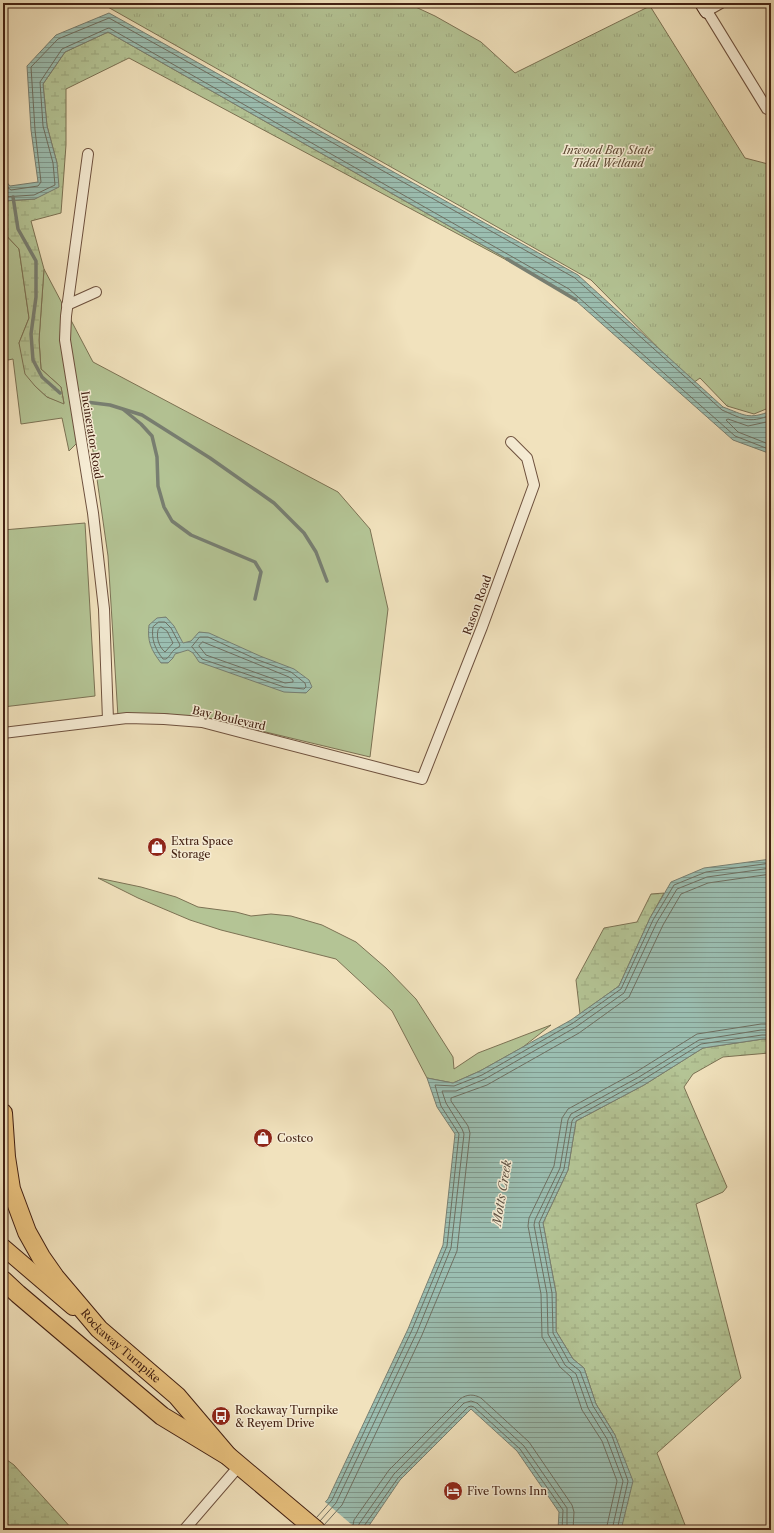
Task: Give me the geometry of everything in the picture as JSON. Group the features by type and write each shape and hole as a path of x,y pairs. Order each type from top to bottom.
{"highway":[{"path":"3,1113 8,1172 13,1196 34,1246 48,1267 99,1329"},
{"name":"Rockaway Turnpike","path":"3,1280 162,1416 234,1460"},
{"name":"Rockaway Turnpike","path":"99,1329 177,1396 234,1460 316,1530"}],"main road":[{"name":"Rockaway Turnpike","path":"3,1247 99,1329"}],"street":[{"path":"721,3 704,7 768,109"},
{"name":"Incinerator Road","path":"88,154 67,305 65,340 93,513 104,609 108,720"},
{"path":"67,305 96,292"},
{"name":"Rason Road","path":"422,779 474,649 534,485 527,458 512,442"},
{"name":"Bay Boulevard","path":"3,733 127,718 164,718 202,722 422,779"},
{"path":"184,1530 234,1460"}],"green space":[{"name":"Inwood Bay State Tidal Wetland","path":"108,3 407,3 435,16 481,42 515,73 650,6 745,158 768,164 771,169 771,407 754,414 727,406 700,378 693,383 591,280 106,6"},
{"path":"108,32 542,279 129,58 66,89 66,145 61,213 31,221 44,269 39,340 41,369 61,387 64,404 47,397 25,374 19,343 29,318 19,249 3,232 3,201 35,199 57,163 47,126 43,84 65,52"},
{"path":"3,232 19,249 29,318 19,343 35,386 47,397 64,403 61,387 41,369 39,340 44,269 93,362 338,492 370,529 388,609 370,757 253,729 167,714 118,717 108,556 90,430 69,451 62,418 21,424 13,359 3,361"},
{"path":"85,523 95,696 3,707 3,530"},
{"path":"98,878 141,887 176,897 198,907 236,912 251,916 271,914 291,916 322,925 356,942 386,968 416,999 453,1057 454,1069 478,1053 551,1025 523,1047 480,1071 453,1083 427,1078 392,1011 336,959 221,930 190,920 138,898"},
{"path":"664,893 650,918 619,986 580,1014 576,980 604,928 637,922 651,894"},
{"path":"771,1039 771,1050 769,1053 723,1057 693,1074 684,1087 727,1187 723,1192 696,1204 741,1378 657,1453 687,1530 621,1530 615,1435 596,1404 584,1368 573,1359 556,1331 556,1293 543,1223 568,1170 576,1121 644,1085 703,1048"},
{"path":"3,1457 14,1465 73,1530 3,1530"}],"water":[{"path":"109,13 578,275 723,407 752,416 771,411 771,454 733,440 567,293 108,32 65,52 43,84 47,126 57,163 59,187 35,199 3,201 3,178 10,186 38,182 31,130 27,66 56,35"},
{"path":"166,617 174,626 183,643 191,641 199,632 209,633 260,656 294,669 309,680 312,687 306,693 284,692 199,662 193,653 188,650 175,654 168,663 161,663 150,645 149,625 157,618"},
{"name":"Motts Creek","path":"771,859 771,1039 703,1048 644,1085 576,1121 568,1170 543,1223 556,1293 556,1331 573,1359 584,1368 596,1404 615,1435 633,1481 621,1530 558,1530 559,1512 517,1451 471,1409 400,1480 366,1530 300,1530 328,1499 408,1329 443,1245 455,1134 437,1107 427,1078 453,1083 480,1071 571,1020 619,986 650,918 671,882 704,868"}],"pier":[{"path":"324,1501 358,1530 298,1530"}],"waterway":[{"path":"13,197 18,229 36,261 36,297 31,334 33,360 42,377 60,393"},
{"path":"507,259 576,300"},
{"path":"86,402 110,405 142,415 210,458 274,503 304,533 316,552 327,581"},
{"path":"124,410 141,424 152,436 157,457 158,486 164,507 172,521 191,535 255,562 261,572 255,599"}],"place":[{"name":"Extra Space Storage","path":"157,847"},
{"name":"Costco","path":"263,1138"},
{"name":"Rockaway Turnpike & Reyem Drive","path":"221,1416"},
{"name":"Five Towns Inn","path":"453,1491"}]}
